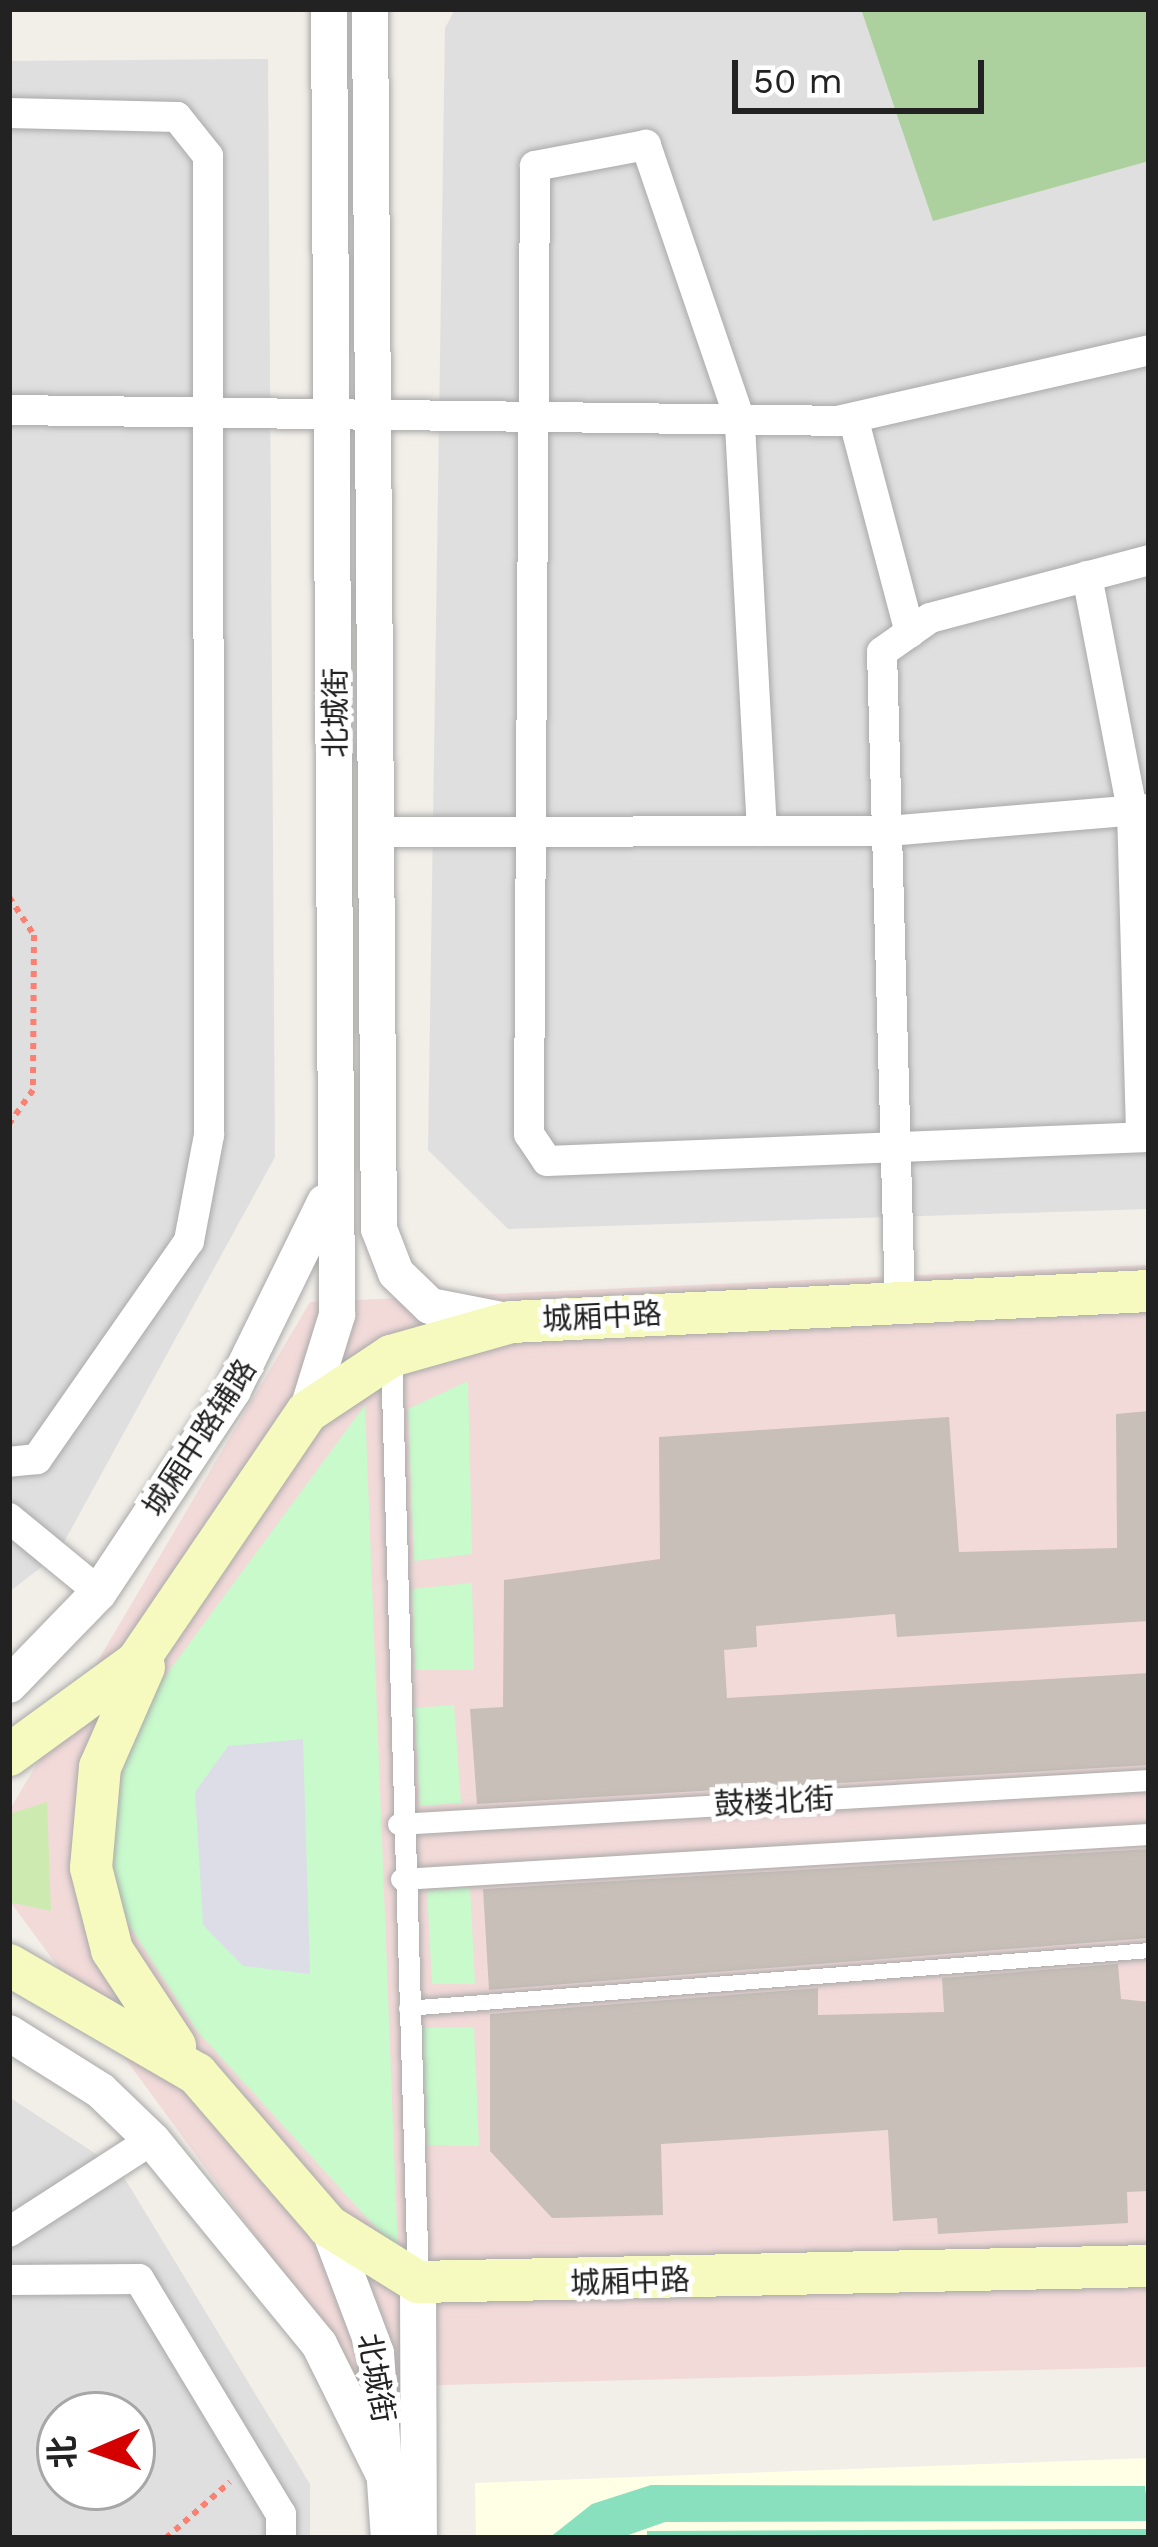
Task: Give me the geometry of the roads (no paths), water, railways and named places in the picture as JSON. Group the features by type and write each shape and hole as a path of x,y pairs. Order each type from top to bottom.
{"main road":[{"name":"城厢中路","path":"9,1755 111,1688 179,1603 307,1412 391,1356 511,1322 1149,1292"},
{"name":"城厢中路","path":"179,1603 106,1746 89,1839 112,1950 197,2074 328,2226 418,2282 1149,2266"},
{"name":"城厢中路","path":"9,1965 197,2074"}],"street":[{"name":"北城街","path":"307,1412 338,1315 337,409 329,9"},
{"name":"北城街","path":"370,9 384,1251 430,1306 511,1322"},
{"path":"9,113 177,117 208,156 209,1135 188,1241 37,1460 9,1462"},
{"path":"762,831 741,422 646,145 535,166 530,1134 547,1161 894,1151 1145,1137 1140,809 1087,576"},
{"path":"9,410 337,409 375,425 854,421 1149,350"},
{"path":"854,421 910,633"},
{"path":"900,1304 882,652 910,633 1149,560"},
{"path":"376,832 888,831 1140,809"},
{"name":"城厢中路辅路","path":"9,1685 98,1592 290,1291 335,1158"},
{"path":"391,1356 398,1823 418,2282"},
{"path":"9,1518 98,1592"},
{"name":"鼓楼北街","path":"398,1823 1149,1780"},
{"name":"鼓楼北街","path":"401,1879 1149,1834"},
{"path":"9,2033 101,2090 152,2140 319,2344 389,2487"},
{"path":"9,2232 152,2140"},
{"name":"北城街","path":"328,2226 376,2353 389,2487 388,2538"},
{"path":"9,2280 139,2279 281,2514 281,2538"},
{"name":"北城街","path":"418,2282 419,2538"}],"lane":[{"path":"406,2008 1149,1950"}]}
